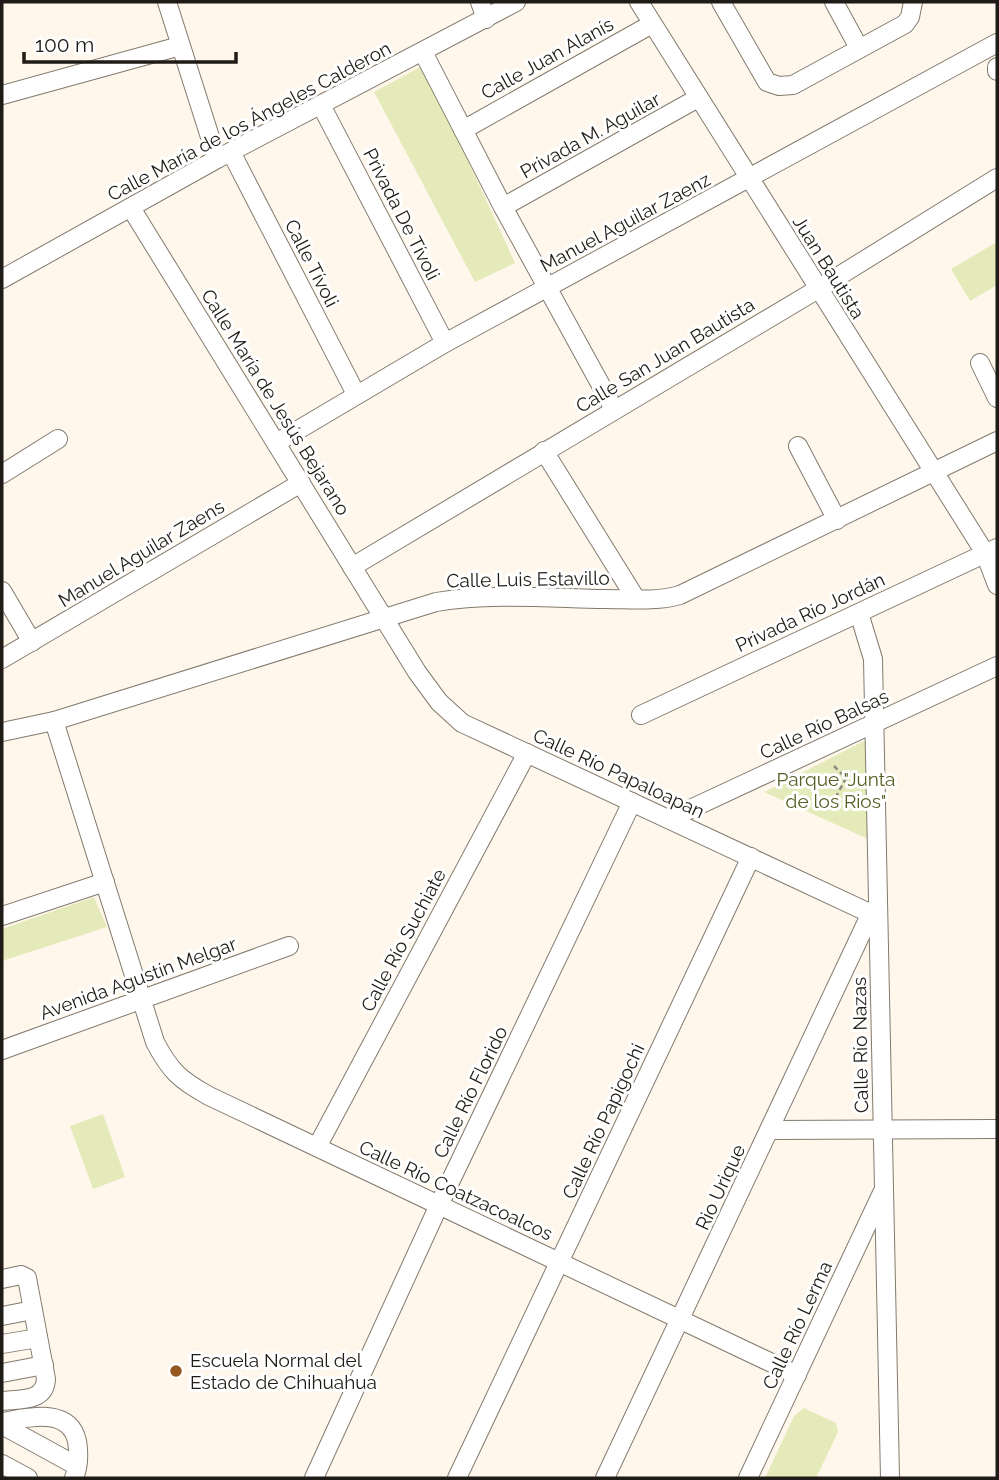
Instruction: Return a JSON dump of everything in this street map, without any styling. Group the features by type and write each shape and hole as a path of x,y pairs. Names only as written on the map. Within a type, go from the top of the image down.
{"street":[{"path":"167,2 180,46 224,156"},
{"path":"480,2 485,19"},
{"name":"Calle María de los Ángeles Calderon","path":"2,279 224,156 516,2"},
{"name":"Juan Bautista","path":"639,2 932,472 991,551 997,585"},
{"path":"722,2 767,82 779,86 793,85 905,24 910,17 913,2"},
{"path":"834,2 859,48"},
{"name":"Calle Juan Alanís","path":"463,130 652,24"},
{"path":"2,95 180,46"},
{"name":"Manuel Aguilar Zaenz","path":"276,443 445,343 995,49"},
{"path":"423,52 503,207 614,409"},
{"name":"Privada M. Aguilar","path":"503,207 698,98"},
{"name":"Privada De Tívoli","path":"321,105 445,343"},
{"name":"Calle Tívoli","path":"224,156 356,394"},
{"name":"Calle San Juan Bautista","path":"352,567 818,289 997,178"},
{"name":"Calle María de Jesús Bejarano","path":"131,208 385,618"},
{"path":"980,363 997,398"},
{"path":"2,474 58,439"},
{"name":"Calle Luis Estavillo","path":"2,732 54,721 436,602 454,599 636,599 680,595 997,441"},
{"path":"798,446 837,520"},
{"path":"544,451 636,599"},
{"name":"Manuel Aguilar Zaens","path":"2,659 300,483"},
{"name":"Privada Río Jordán","path":"641,715 991,551"},
{"path":"2,591 32,642"},
{"name":"Calle Río Nazas","path":"859,613 873,659 874,915 883,1130 890,1478"},
{"name":"Calle Río Papaloapan","path":"385,618 417,672 449,713 462,723 874,915"},
{"name":"Calle Río Balsas","path":"669,819 997,666"},
{"name":"Calle Río Coatzacoalcos","path":"54,721 155,1042 168,1067 178,1078 209,1096 797,1375"},
{"name":"Calle Río Suchiate","path":"317,1147 527,753"},
{"name":"Calle Río Florido","path":"314,1478 439,1205 632,802"},
{"name":"Calle Río Papigochi","path":"457,1478 751,857"},
{"path":"2,916 104,882"},
{"name":"Rio Urique","path":"606,1478 874,915"},
{"name":"Avenida Agustín Melgar","path":"2,1050 289,946"},
{"path":"770,1130 997,1129"},
{"name":"Calle Río Lerma","path":"748,1478 884,1189"},
{"path":"2,1279 16,1275 25,1276 46,1379 42,1393 37,1396 2,1401"},
{"path":"2,1316 33,1310"},
{"path":"2,1344 38,1338"},
{"path":"2,1373 44,1365"},
{"path":"40,1416 53,1417 70,1425 76,1437 79,1454 75,1472 2,1424 40,1416"},
{"path":"2,1464 28,1478"}],"path":[{"path":"834,766 846,778"},
{"path":"838,795 846,778 861,772"}],"green space":[{"path":"420,67 426,69 515,263 475,282 374,92"},
{"path":"997,242 997,285 970,301 951,269"},
{"name":"Parque \"Junta de los Rios\"","path":"868,739 868,839 764,792"},
{"path":"94,897 107,927 2,961 2,929"},
{"path":"103,1114 125,1177 93,1189 70,1126"},
{"path":"804,1408 836,1423 838,1432 816,1478 765,1478 794,1416"}],"place":[{"name":"Escuela Normal del Estado de Chihuahua","path":"176,1371"}]}
